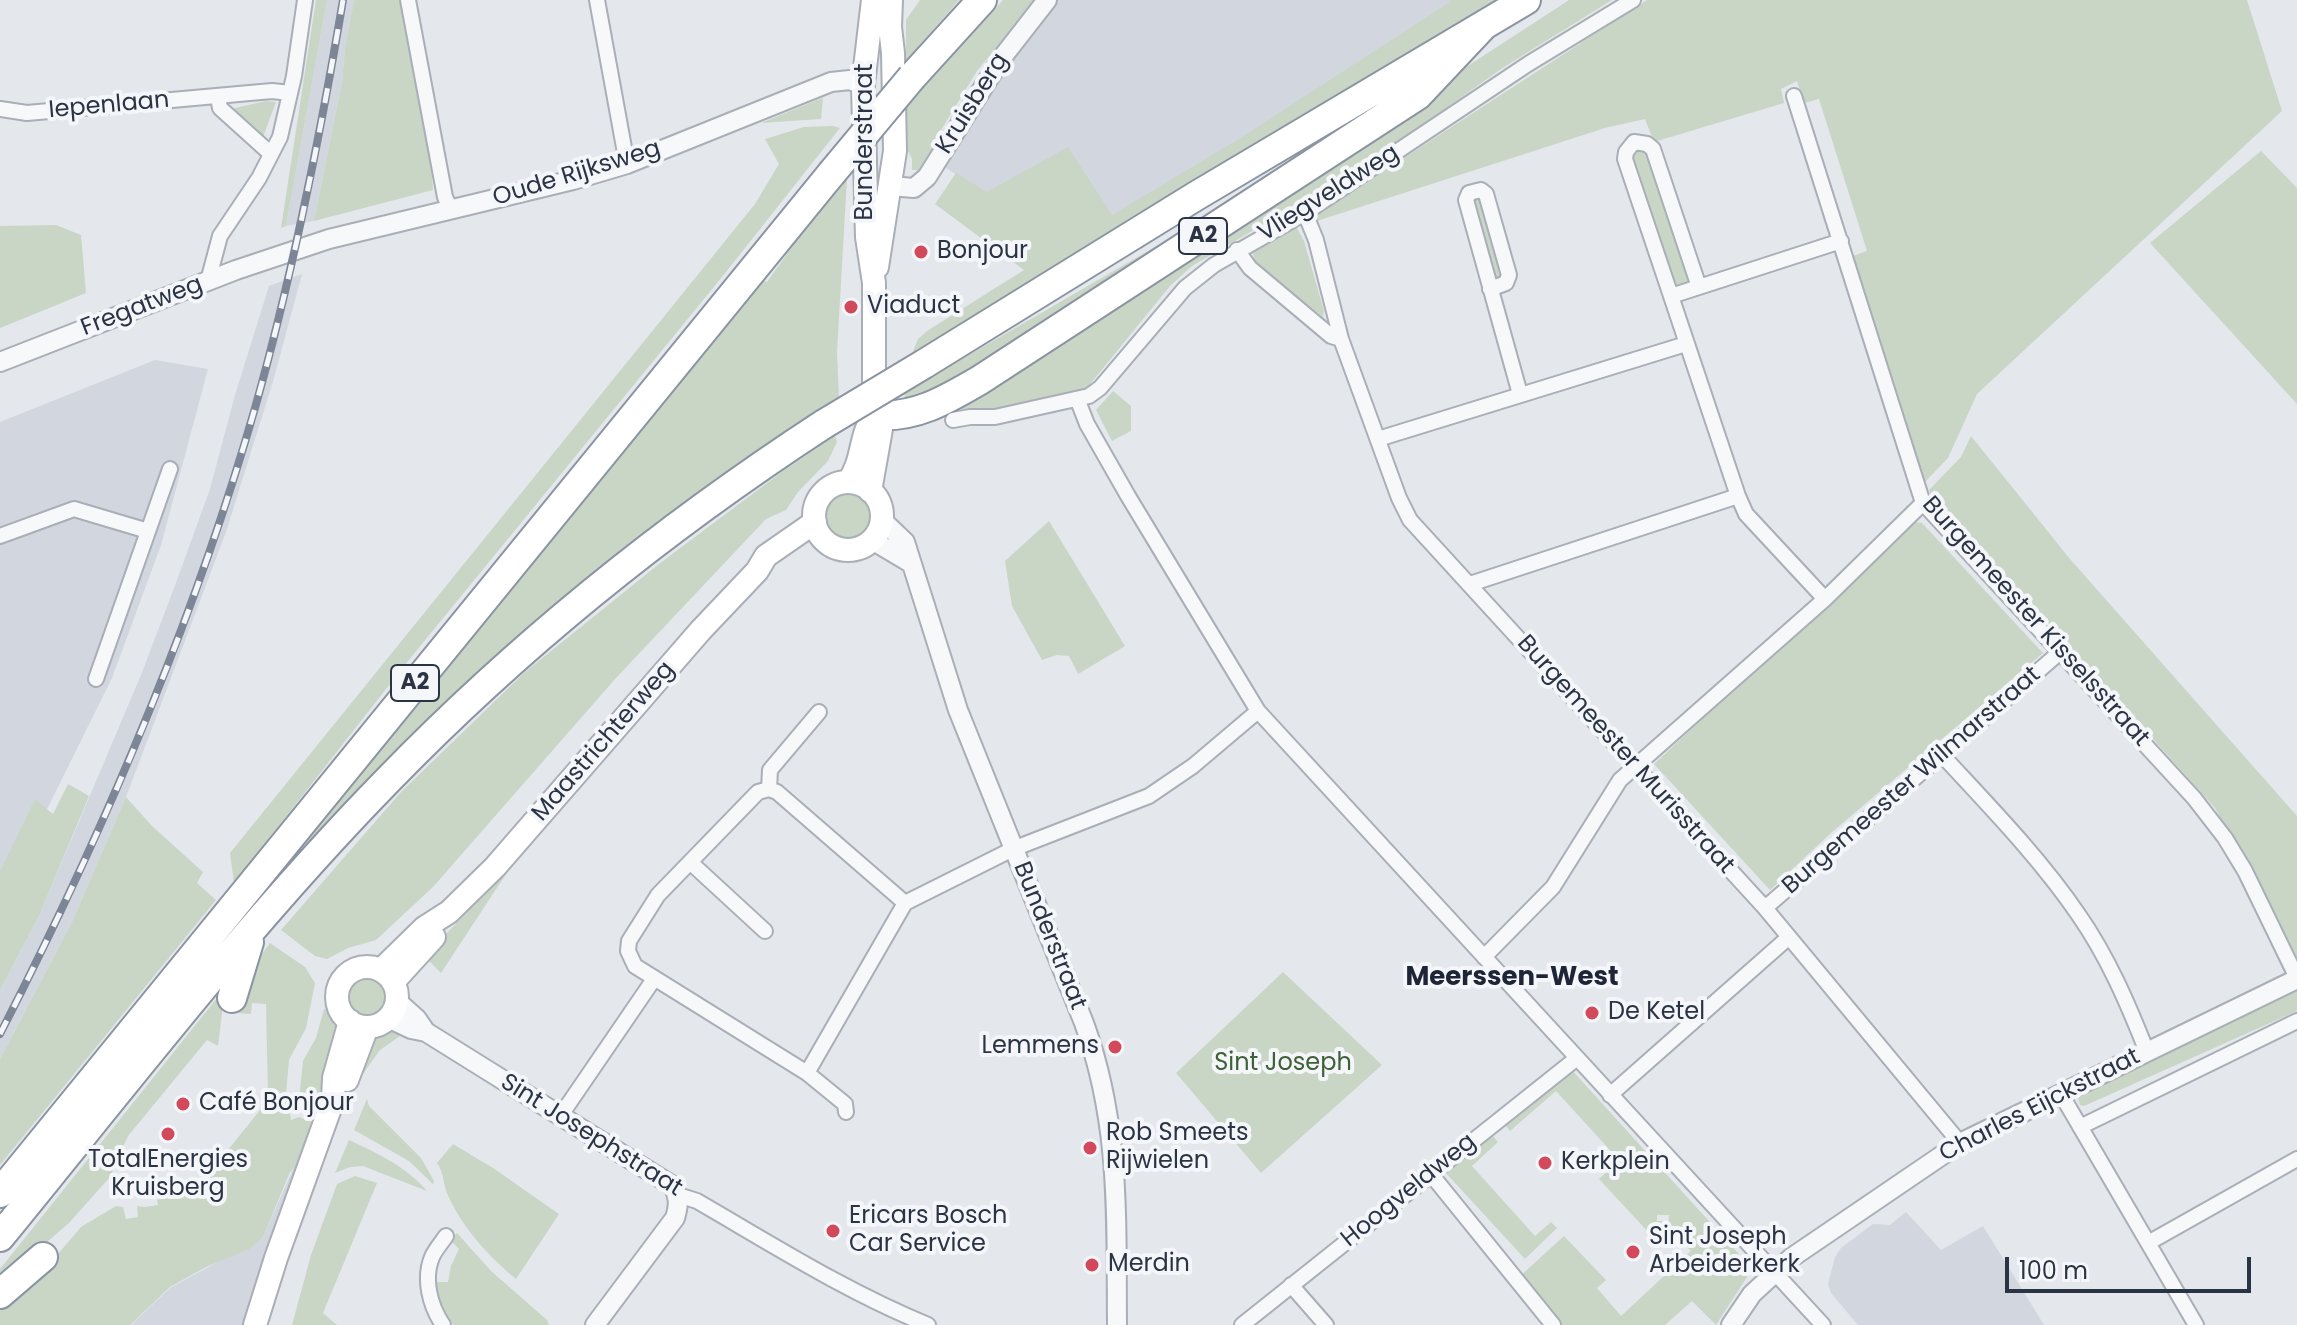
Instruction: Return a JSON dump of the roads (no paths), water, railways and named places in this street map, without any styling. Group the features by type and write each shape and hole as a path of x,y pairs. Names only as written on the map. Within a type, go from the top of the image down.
{"highway":[{"name":"A2","path":"0,1193 831,174 912,77 982,0"},
{"name":"A2","path":"0,1237 254,927 388,779 511,662 671,531 824,424 1196,196 1526,0"},
{"name":"A2","path":"874,415 891,417 917,412 993,372 1418,95 1484,25"},
{"name":"A2","path":"232,998 254,927"},
{"path":"0,1294 43,1257"}],"main road":[{"name":"Bunderstraat","path":"870,491 881,429 874,415 874,283 867,237 863,85 873,0"},
{"name":"Bunderstraat","path":"874,283 896,138 891,0"},
{"path":"863,85 876,92 881,99 881,163 890,186"},
{"name":"Bunderstraat","path":"848,482 856,471 865,428 874,415"},
{"path":"848,482 870,491 880,505 877,530 861,548 847,550 833,547 820,531 815,508 821,496 832,487 848,482"},
{"name":"Maastrichterweg","path":"255,1325 333,1100 334,1078 379,1003 434,937 449,912 495,867 701,630 757,571 766,556 820,531"}],"street":[{"path":"208,281 220,236 259,178 280,137 305,0"},
{"path":"408,0 445,197 450,208"},
{"path":"597,0 627,164"},
{"name":"Kruisberg","path":"890,186 908,189 924,180 1001,59 1047,0"},
{"name":"Vliegveldweg","path":"953,420 995,417 1078,401 1100,388 1185,288 1237,250 1305,213 1528,64 1633,0"},
{"name":"Oude Rijksweg","path":"285,254 351,233 514,195 627,164 831,82 850,80 863,85"},
{"name":"Iepenlaan","path":"0,109 27,113 272,91 290,93"},
{"name":"Burgemeester Kisselsstraat","path":"1794,96 1923,503 2194,798 2225,838 2245,871 2297,978"},
{"path":"218,97 220,108 271,154"},
{"path":"1699,287 1653,149 1647,144 1634,142 1625,159 1738,496 1746,514 1825,599"},
{"path":"1490,289 1506,283 1509,275 1486,194 1481,190 1469,193 1466,200 1490,289 1520,394"},
{"name":"Burgemeester Murisstraat","path":"1305,213 1316,240 1341,339 1410,520 1765,908 1960,1143"},
{"path":"1671,296 1841,241"},
{"path":"1237,250 1250,268 1331,336 1341,339"},
{"name":"Fregatweg","path":"0,362 285,254"},
{"path":"1378,439 1686,344"},
{"path":"1078,401 1087,424 1128,496 1258,711 1823,1325"},
{"path":"96,679 170,469"},
{"path":"1470,584 1738,496"},
{"path":"1484,957 1553,887 1620,780 1825,599 1923,503"},
{"path":"0,536 74,509 148,531"},
{"name":"Bunderstraat","path":"877,530 909,562 953,697 1084,1023 1101,1073 1116,1173 1117,1325"},
{"name":"Burgemeester Wilmarstraat","path":"1765,908 2059,653"},
{"path":"807,1073 905,903 1013,849 1157,792 1258,711"},
{"path":"769,789 770,770 819,712"},
{"path":"1942,755 2033,856 2079,915 2123,991 2147,1052"},
{"path":"846,1112 845,1104 807,1073 635,966 630,959 629,941 658,895 758,792 769,789 777,792 905,903"},
{"path":"690,862 765,931"},
{"path":"1610,1095 1789,937"},
{"name":"Charles Eijckstraat","path":"1731,1325 1752,1294 1791,1258 1960,1143 2297,978"},
{"path":"561,1115 654,979"},
{"name":"Sint Josephstraat","path":"379,1003 411,1029 426,1032 665,1179 678,1195 697,1201 890,1310 928,1325"},
{"path":"2080,1127 2297,1021"},
{"name":"Hoogveldweg","path":"1242,1325 1577,1058"},
{"path":"2061,1094 2196,1325"},
{"path":"2148,1243 2297,1159"},
{"path":"1430,1173 1553,1325"},
{"path":"595,1325 675,1218 678,1195"},
{"path":"443,1325 429,1295 428,1276 432,1256 446,1236"},
{"path":"1291,1285 1326,1325"}],"railway":[{"path":"0,1034 75,882 143,727 230,489 269,357 293,256 343,0"}],"place":[{"name":"Bonjour","path":"921,252"},
{"name":"Viaduct","path":"851,307"},
{"name":"De Ketel","path":"1592,1013"},
{"name":"Lemmens","path":"1115,1047"},
{"name":"Café Bonjour","path":"183,1104"},
{"name":"TotalEnergies Kruisberg","path":"168,1134"},
{"name":"Rob Smeets Rijwielen","path":"1090,1148"},
{"name":"Kerkplein","path":"1545,1163"},
{"name":"Ericars Bosch Car Service","path":"833,1231"},
{"name":"Sint Joseph Arbeiderkerk","path":"1633,1252"},
{"name":"Merdin","path":"1092,1265"}],"district":[{"name":"Meerssen-West","path":"1512,978"}],"park label":[{"name":"Sint Joseph","path":"1283,1064"}]}
